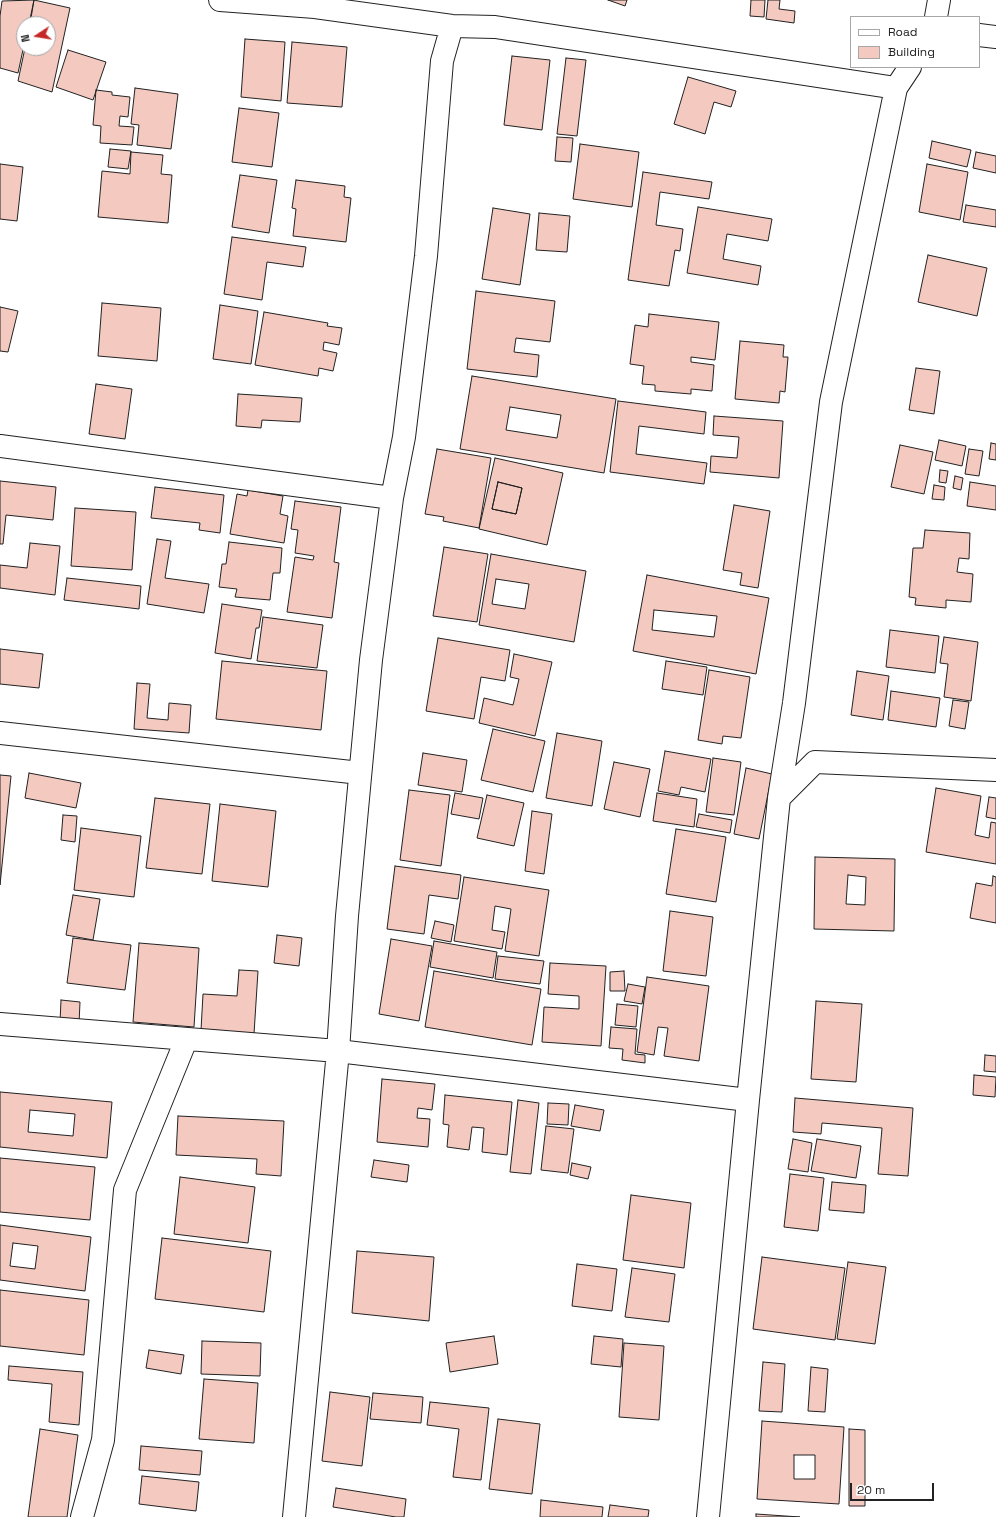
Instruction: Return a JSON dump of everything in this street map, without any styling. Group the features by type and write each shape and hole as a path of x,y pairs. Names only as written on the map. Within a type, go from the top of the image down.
{"street":[{"path":"220,0 315,7 452,26 495,27 896,88"},
{"path":"936,16 938,0"},
{"path":"294,1517 338,1051 347,916 371,660 392,498 404,438 426,256 442,61 452,26"},
{"path":"980,35 996,37"},
{"path":"708,1517 779,798 794,703 831,402 896,88 909,68"},
{"path":"0,446 392,498"},
{"path":"0,733 360,773"},
{"path":"779,798 815,762 996,770"},
{"path":"0,1024 338,1051 748,1100"},
{"path":"82,1517 103,1440 125,1190 186,1040"}],"building":[{"path":"34,0 31,16 16,16 16,56 22,56 18,73 0,68 0,16 2,1"},
{"path":"34,0 70,8 52,92 18,81 23,56 56,56 56,16 31,16"},
{"path":"608,0 627,0 625,6"},
{"path":"751,0 765,0 764,17 750,16"},
{"path":"768,0 780,0 779,9 795,11 794,23 766,19"},
{"path":"245,39 285,42 281,101 241,97"},
{"path":"292,42 347,47 342,107 287,103"},
{"path":"68,50 106,62 93,100 56,87"},
{"path":"512,56 550,60 542,130 504,125"},
{"path":"566,58 586,60 577,136 557,134"},
{"path":"688,77 736,91 731,107 714,102 705,134 674,124"},
{"path":"135,88 178,94 171,149 137,145 139,125 131,124"},
{"path":"96,90 112,92 112,95 130,97 128,117 120,116 119,126 134,127 132,145 100,143 101,126 93,125"},
{"path":"239,108 279,113 272,167 232,162"},
{"path":"557,137 573,138 571,162 555,161"},
{"path":"932,141 971,150 967,167 929,158"},
{"path":"580,144 639,152 632,207 573,199"},
{"path":"110,149 131,151 128,169 108,167"},
{"path":"131,152 163,155 161,174 172,175 168,223 98,217 102,171 130,174"},
{"path":"976,152 996,156 996,173 973,168"},
{"path":"0,164 23,167 17,221 0,219"},
{"path":"927,164 968,172 960,220 919,212"},
{"path":"643,172 712,182 709,199 660,192 656,225 683,229 680,251 675,250 669,286 628,280"},
{"path":"240,175 277,180 269,233 232,227"},
{"path":"296,180 345,186 344,197 351,198 346,242 293,236 296,209 292,208"},
{"path":"966,205 996,210 996,227 963,222"},
{"path":"698,207 772,219 768,241 727,234 723,259 761,266 758,285 687,273"},
{"path":"493,208 530,214 520,285 482,279"},
{"path":"539,213 570,216 567,252 536,250"},
{"path":"232,237 306,247 303,267 267,262 262,300 224,294"},
{"path":"928,255 987,268 977,316 918,302"},
{"path":"476,291 555,301 550,342 516,338 514,352 539,355 537,377 467,369"},
{"path":"102,303 161,308 157,361 98,356"},
{"path":"220,305 258,311 251,364 213,359"},
{"path":"0,307 18,311 8,352 0,351"},
{"path":"264,312 328,323 327,326 342,328 339,345 324,342 323,350 337,353 333,371 319,368 318,376 255,365"},
{"path":"649,314 719,322 715,360 691,357 691,362 714,365 712,391 691,389 691,394 655,391 655,385 642,384 644,366 630,364 635,325 648,327"},
{"path":"740,341 784,345 783,357 788,357 785,392 780,391 779,403 735,399"},
{"path":"916,368 940,371 934,414 909,410"},
{"path":"472,376 616,399 604,473 460,449","holes":["510,407 561,415 557,438 506,430"]},
{"path":"96,384 132,389 125,439 89,434"},
{"path":"238,394 302,398 300,422 262,420 261,428 236,426"},
{"path":"618,401 706,412 704,434 639,426 636,454 707,463 704,484 610,472"},
{"path":"714,416 783,421 779,478 710,472 711,456 737,458 739,437 713,435"},
{"path":"939,440 966,446 962,466 935,460"},
{"path":"991,443 996,444 996,460 989,459"},
{"path":"900,445 933,452 924,494 891,487"},
{"path":"437,449 491,458 479,528 443,521 444,517 425,514"},
{"path":"969,449 983,451 979,476 965,474"},
{"path":"495,458 563,473 547,545 479,529","holes":["498,482 522,488 516,514 492,509"]},
{"path":"940,470 948,471 946,483 939,482"},
{"path":"955,476 963,478 961,490 953,488"},
{"path":"0,481 56,487 53,520 6,515 3,544 0,544"},
{"path":"498,482 522,488 516,514 492,509"},
{"path":"970,482 996,486 996,510 967,506"},
{"path":"934,485 945,487 944,500 932,499"},
{"path":"155,487 224,495 220,533 199,530 200,523 151,518"},
{"path":"248,490 283,496 280,514 288,516 284,543 230,534 237,494 247,496"},
{"path":"295,501 341,507 334,562 339,563 332,618 287,612 295,557 313,560 314,556 295,553 298,530 291,529"},
{"path":"734,505 770,511 758,588 740,585 742,573 723,570"},
{"path":"75,508 136,512 132,570 71,566"},
{"path":"925,530 970,533 969,559 959,558 957,572 973,574 971,602 946,600 946,608 915,605 916,598 909,597 913,548 923,548"},
{"path":"157,539 171,541 165,578 209,584 204,613 147,604"},
{"path":"229,542 282,548 280,573 273,573 270,600 235,597 237,589 219,587 222,564 226,564"},
{"path":"30,543 60,546 55,595 0,588 0,565 27,568"},
{"path":"444,547 488,554 477,622 433,616"},
{"path":"491,554 586,571 574,642 479,625","holes":["496,579 529,584 525,609 492,604"]},
{"path":"647,575 769,598 756,674 633,651","holes":["654,610 717,616 714,637 652,630"]},
{"path":"67,578 141,586 139,609 64,600"},
{"path":"222,604 262,610 259,628 256,628 251,659 215,653"},
{"path":"263,617 323,625 317,668 257,661"},
{"path":"890,630 939,636 935,673 886,667"},
{"path":"944,637 978,642 971,701 944,697 948,664 940,663"},
{"path":"438,638 510,650 505,681 481,677 474,719 426,711"},
{"path":"0,649 43,654 39,688 0,684"},
{"path":"514,654 552,662 535,736 479,723 484,698 513,705 519,679 510,677"},
{"path":"222,661 327,671 321,730 216,719"},
{"path":"666,661 707,667 703,695 662,689"},
{"path":"709,670 750,677 741,738 723,736 722,744 698,740"},
{"path":"857,671 889,676 883,720 851,715"},
{"path":"137,683 150,684 147,718 168,720 169,703 191,705 189,733 134,729"},
{"path":"891,691 940,698 936,727 888,720"},
{"path":"953,700 969,702 965,729 949,726"},
{"path":"493,729 545,741 533,792 481,780"},
{"path":"557,733 602,741 592,806 546,798"},
{"path":"665,751 711,759 705,792 681,787 679,795 658,791"},
{"path":"423,753 467,760 462,792 418,785"},
{"path":"713,758 741,762 734,815 706,812"},
{"path":"614,762 650,769 640,817 604,809"},
{"path":"746,768 772,774 759,839 734,834"},
{"path":"29,773 81,783 76,808 25,798"},
{"path":"0,775 11,776 0,885"},
{"path":"936,788 981,796 975,835 989,838 991,822 996,823 996,864 926,852"},
{"path":"409,790 450,795 441,866 400,860"},
{"path":"455,793 483,798 479,819 451,814"},
{"path":"657,793 697,799 694,827 653,821"},
{"path":"487,795 524,803 514,846 477,838"},
{"path":"989,797 996,798 996,819 986,817"},
{"path":"155,798 210,804 202,874 146,868"},
{"path":"220,804 276,811 268,887 212,881"},
{"path":"532,811 552,814 544,874 525,871"},
{"path":"699,814 732,820 730,833 696,827"},
{"path":"63,815 77,816 75,842 61,840"},
{"path":"81,828 141,836 134,897 74,890"},
{"path":"676,829 726,837 716,902 666,894"},
{"path":"815,857 895,859 894,931 814,929","holes":["848,875 866,877 865,905 846,904"]},
{"path":"395,866 461,875 458,899 429,895 424,934 387,929"},
{"path":"993,876 996,877 996,923 970,918 976,883 992,886"},
{"path":"464,877 549,890 539,956 505,951 511,909 495,906 492,930 505,932 502,949 454,941"},
{"path":"73,895 100,899 93,940 66,935"},
{"path":"670,911 713,917 706,976 663,971"},
{"path":"435,921 454,925 451,942 431,938"},
{"path":"277,935 302,938 299,966 274,963"},
{"path":"73,938 131,945 125,990 67,983"},
{"path":"391,939 432,946 419,1021 379,1014"},
{"path":"434,941 497,952 493,978 430,967"},
{"path":"139,943 199,948 194,1027 133,1022"},
{"path":"498,956 544,961 540,984 495,979"},
{"path":"550,963 606,966 601,1046 542,1042 544,1007 579,1009 579,996 548,994"},
{"path":"239,970 258,971 254,1034 201,1030 203,994 237,996"},
{"path":"434,971 541,989 532,1045 425,1027"},
{"path":"624,971 625,991 610,991 610,972"},
{"path":"647,977 709,986 699,1061 664,1056 668,1028 658,1027 654,1055 637,1052"},
{"path":"628,984 645,987 642,1004 624,1001"},
{"path":"61,1000 80,1002 79,1024 60,1022"},
{"path":"816,1001 862,1004 856,1082 811,1079"},
{"path":"617,1004 638,1006 636,1027 615,1025"},
{"path":"611,1027 637,1029 635,1054 645,1055 645,1063 622,1060 623,1049 609,1048"},
{"path":"985,1055 996,1056 996,1072 984,1071"},
{"path":"974,1075 996,1077 995,1097 973,1095"},
{"path":"382,1079 435,1084 432,1110 418,1108 417,1118 430,1119 428,1147 377,1142"},
{"path":"0,1092 112,1102 107,1158 0,1147","holes":["30,1110 75,1114 73,1136 28,1132"]},
{"path":"445,1095 512,1102 507,1155 482,1152 484,1128 472,1127 469,1150 447,1147 449,1125 443,1124"},
{"path":"795,1098 913,1108 908,1176 878,1174 882,1128 822,1123 821,1134 793,1132"},
{"path":"518,1100 539,1103 531,1174 510,1172"},
{"path":"548,1103 569,1104 568,1125 547,1124"},
{"path":"575,1105 604,1110 600,1131 571,1126"},
{"path":"178,1116 284,1121 281,1176 256,1174 257,1159 176,1155"},
{"path":"546,1126 574,1129 568,1173 541,1170"},
{"path":"793,1139 812,1143 808,1172 788,1169"},
{"path":"817,1139 861,1146 856,1178 811,1171"},
{"path":"0,1158 95,1167 90,1220 0,1212"},
{"path":"374,1160 409,1165 407,1182 371,1177"},
{"path":"572,1163 591,1167 588,1179 570,1175"},
{"path":"790,1174 824,1178 818,1231 784,1227"},
{"path":"180,1177 255,1187 248,1243 174,1234"},
{"path":"832,1182 866,1185 864,1213 829,1210"},
{"path":"631,1195 691,1203 684,1268 623,1260"},
{"path":"0,1225 91,1237 85,1291 0,1280","holes":["13,1243 38,1246 35,1269 10,1266"]},
{"path":"162,1238 271,1251 264,1312 155,1299"},
{"path":"357,1251 434,1257 429,1321 352,1313"},
{"path":"762,1257 845,1268 835,1340 753,1329"},
{"path":"848,1262 886,1267 875,1344 837,1339"},
{"path":"577,1264 617,1269 612,1311 572,1306"},
{"path":"632,1268 675,1274 669,1322 625,1317"},
{"path":"0,1290 89,1300 84,1355 0,1346"},
{"path":"494,1336 498,1364 450,1372 446,1343"},
{"path":"594,1336 623,1339 621,1367 591,1364"},
{"path":"202,1341 261,1343 260,1376 201,1374"},
{"path":"624,1343 664,1346 659,1420 619,1417"},
{"path":"149,1350 184,1355 181,1374 146,1368"},
{"path":"763,1362 785,1364 782,1412 759,1411"},
{"path":"9,1366 83,1372 79,1425 49,1422 52,1384 8,1380"},
{"path":"811,1367 828,1369 825,1412 808,1411"},
{"path":"204,1379 258,1383 254,1443 199,1439"},
{"path":"330,1392 370,1397 362,1466 322,1461"},
{"path":"373,1393 423,1397 421,1423 370,1419"},
{"path":"430,1402 489,1408 481,1480 453,1477 459,1429 427,1425"},
{"path":"498,1419 540,1424 532,1494 489,1489"},
{"path":"762,1421 844,1427 839,1504 757,1499","holes":["794,1455 815,1455 815,1479 794,1479"]},
{"path":"40,1429 78,1435 67,1517 28,1517"},
{"path":"849,1429 865,1430 865,1506 849,1506"},
{"path":"141,1446 202,1451 200,1475 139,1470"},
{"path":"142,1476 199,1482 196,1511 139,1504"},
{"path":"336,1488 406,1499 404,1517 333,1507"},
{"path":"541,1500 603,1507 602,1517 540,1517"},
{"path":"610,1505 649,1510 648,1517 608,1517"},
{"path":"756,1514 800,1517 756,1517"}]}
